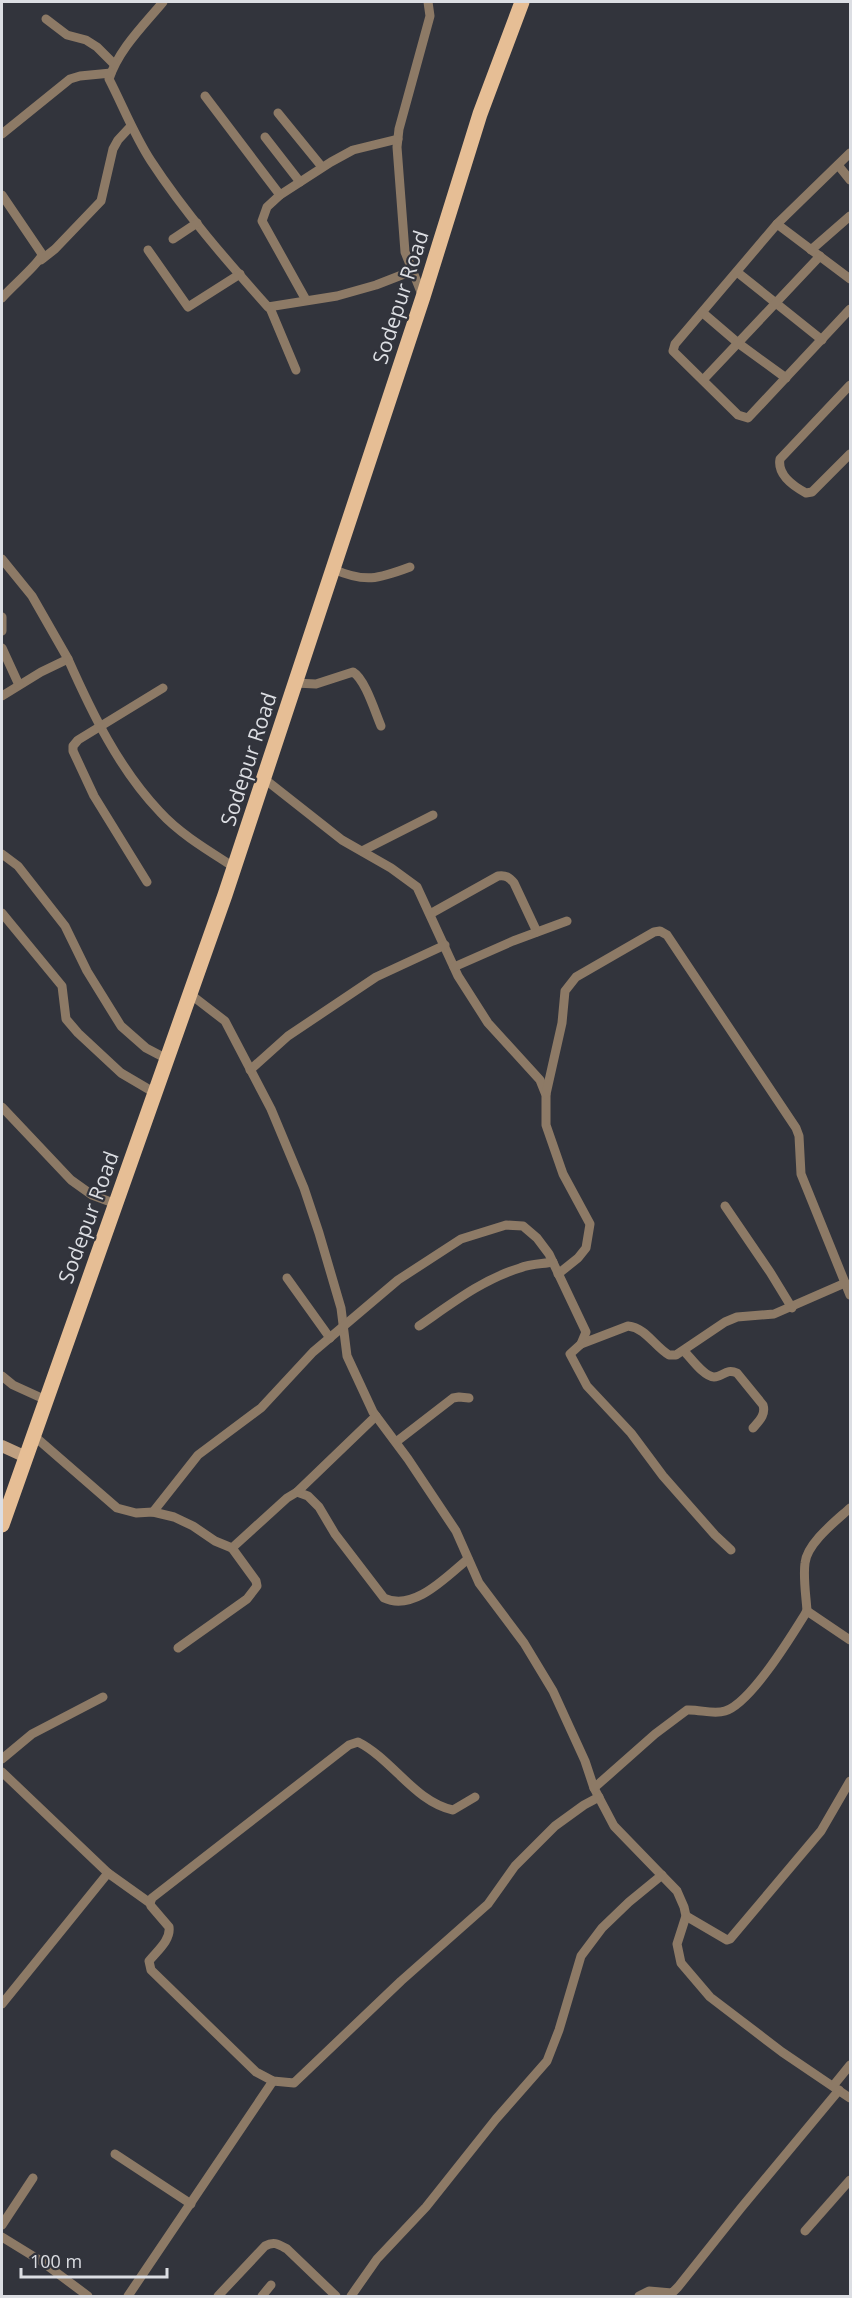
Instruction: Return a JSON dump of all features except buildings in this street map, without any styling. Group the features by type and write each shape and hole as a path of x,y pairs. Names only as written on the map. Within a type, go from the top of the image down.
{"main road":[{"name":"Sodepur Road","path":"2,1525 234,867 423,297 480,114 522,2"}],"street":[{"path":"163,2 132,39 112,69 109,79 131,126 151,161 197,222 270,308 297,370"},
{"path":"423,297 405,252 398,140 430,16 428,2"},
{"path":"46,18 67,35 79,36 97,47 112,69"},
{"path":"2,134 70,79 112,69"},
{"path":"205,96 280,195"},
{"path":"278,113 322,167"},
{"path":"2,298 101,201 113,149 131,126"},
{"path":"265,137 300,183"},
{"path":"306,300 262,221 267,207 280,195 322,167 353,150 398,140"},
{"path":"850,153 777,224 673,348 675,355 744,418 751,416 850,309"},
{"path":"838,165 850,180"},
{"path":"2,195 38,246 42,254 41,260"},
{"path":"811,250 850,216"},
{"path":"173,239 197,222"},
{"path":"777,224 850,279"},
{"path":"148,250 188,307 240,274"},
{"path":"703,380 820,256"},
{"path":"270,308 337,296 376,285 412,271"},
{"path":"737,272 822,340"},
{"path":"703,313 738,343 786,378"},
{"path":"850,385 780,459 779,464 783,476 806,493 812,492 850,454"},
{"path":"2,562 33,596 68,659 100,727 160,813 186,835 234,867"},
{"path":"333,569 355,578 385,577 410,567"},
{"path":"2,616 2,631"},
{"path":"2,648 19,686"},
{"path":"2,696 68,659"},
{"path":"295,683 316,684 353,672 362,682 381,726"},
{"path":"147,882 94,796 73,751 73,746 78,740 163,688"},
{"path":"262,777 342,840 417,887 454,967 488,1023 540,1080 546,1095"},
{"path":"362,851 434,815"},
{"path":"2,854 18,866 65,926 87,972 121,1026 146,1048 167,1059"},
{"path":"430,914 498,876 504,875 514,883 537,932"},
{"path":"2,913 62,986 66,1019 121,1073 155,1093"},
{"path":"454,967 567,921"},
{"path":"558,1274 578,1258 586,1248 590,1224 563,1174 546,1125 546,1095 562,1023 565,991 576,977 654,932 660,931 667,934 796,1128 799,1136 801,1174 850,1294"},
{"path":"250,1070 288,1036 376,977 445,945"},
{"path":"190,994 225,1021 271,1109 304,1188 341,1308 347,1356 376,1416 456,1531 478,1583 524,1643 553,1690 585,1761 594,1788 614,1826 677,1891 686,1916 677,1944 681,1963 710,1998 782,2052 850,2098"},
{"path":"2,1107 71,1180 92,1195 116,1203"},
{"path":"725,1206 792,1308"},
{"path":"153,1512 198,1455 261,1408 293,1371 330,1338 398,1280 461,1239 506,1225 523,1226 537,1238 553,1262 586,1332 581,1344"},
{"path":"419,1326 467,1293 492,1280 521,1267 553,1262"},
{"path":"287,1278 330,1338"},
{"path":"731,1550 663,1476 631,1433 587,1386 570,1354 581,1344 628,1326 636,1327 645,1333 669,1355 684,1351 725,1322 737,1317 774,1314 845,1283"},
{"path":"684,1351 710,1376 716,1377 726,1371 732,1371 744,1381 763,1405 764,1411 753,1428"},
{"path":"2,1376 13,1385 46,1400"},
{"path":"396,1442 453,1398 469,1398"},
{"path":"232,1548 287,1498 297,1492 376,1416"},
{"path":"33,1435 117,1508 136,1513 153,1512 174,1517 193,1526 215,1541 232,1548 256,1581 254,1591 247,1599 178,1648"},
{"path":"2,1446 26,1457"},
{"path":"297,1492 308,1496 319,1507 335,1534 384,1598 391,1602 408,1601 433,1587 468,1559"},
{"path":"594,1788 655,1734 687,1710 719,1712 733,1707 772,1665 807,1611 805,1578 807,1556 827,1529 850,1508"},
{"path":"807,1611 850,1640"},
{"path":"2,1759 32,1734 103,1697"},
{"path":"150,1903 161,1891 349,1745 358,1743 371,1749 418,1791 441,1807 453,1810 475,1797"},
{"path":"2,1772 108,1874 150,1903 170,1929 167,1939 149,1961 148,1965 151,1970 256,2072 273,2081 294,2083 401,1981 488,1904 515,1866 555,1826 599,1797"},
{"path":"686,1916 727,1940 730,1939 820,1831 850,1781"},
{"path":"2,2004 108,1874"},
{"path":"351,2296 377,2259 426,2207 495,2119 547,2061 559,2030 581,1956 602,1928 662,1875"},
{"path":"639,2296 649,2291 672,2293 678,2287 836,2088 850,2065"},
{"path":"128,2296 273,2081"},
{"path":"115,2154 191,2204"},
{"path":"2,2226 33,2178"},
{"path":"805,2231 850,2180"},
{"path":"2,2237 41,2261 88,2296"},
{"path":"218,2296 271,2242 278,2243 287,2249 336,2296"},
{"path":"262,2296 271,2285"}]}
